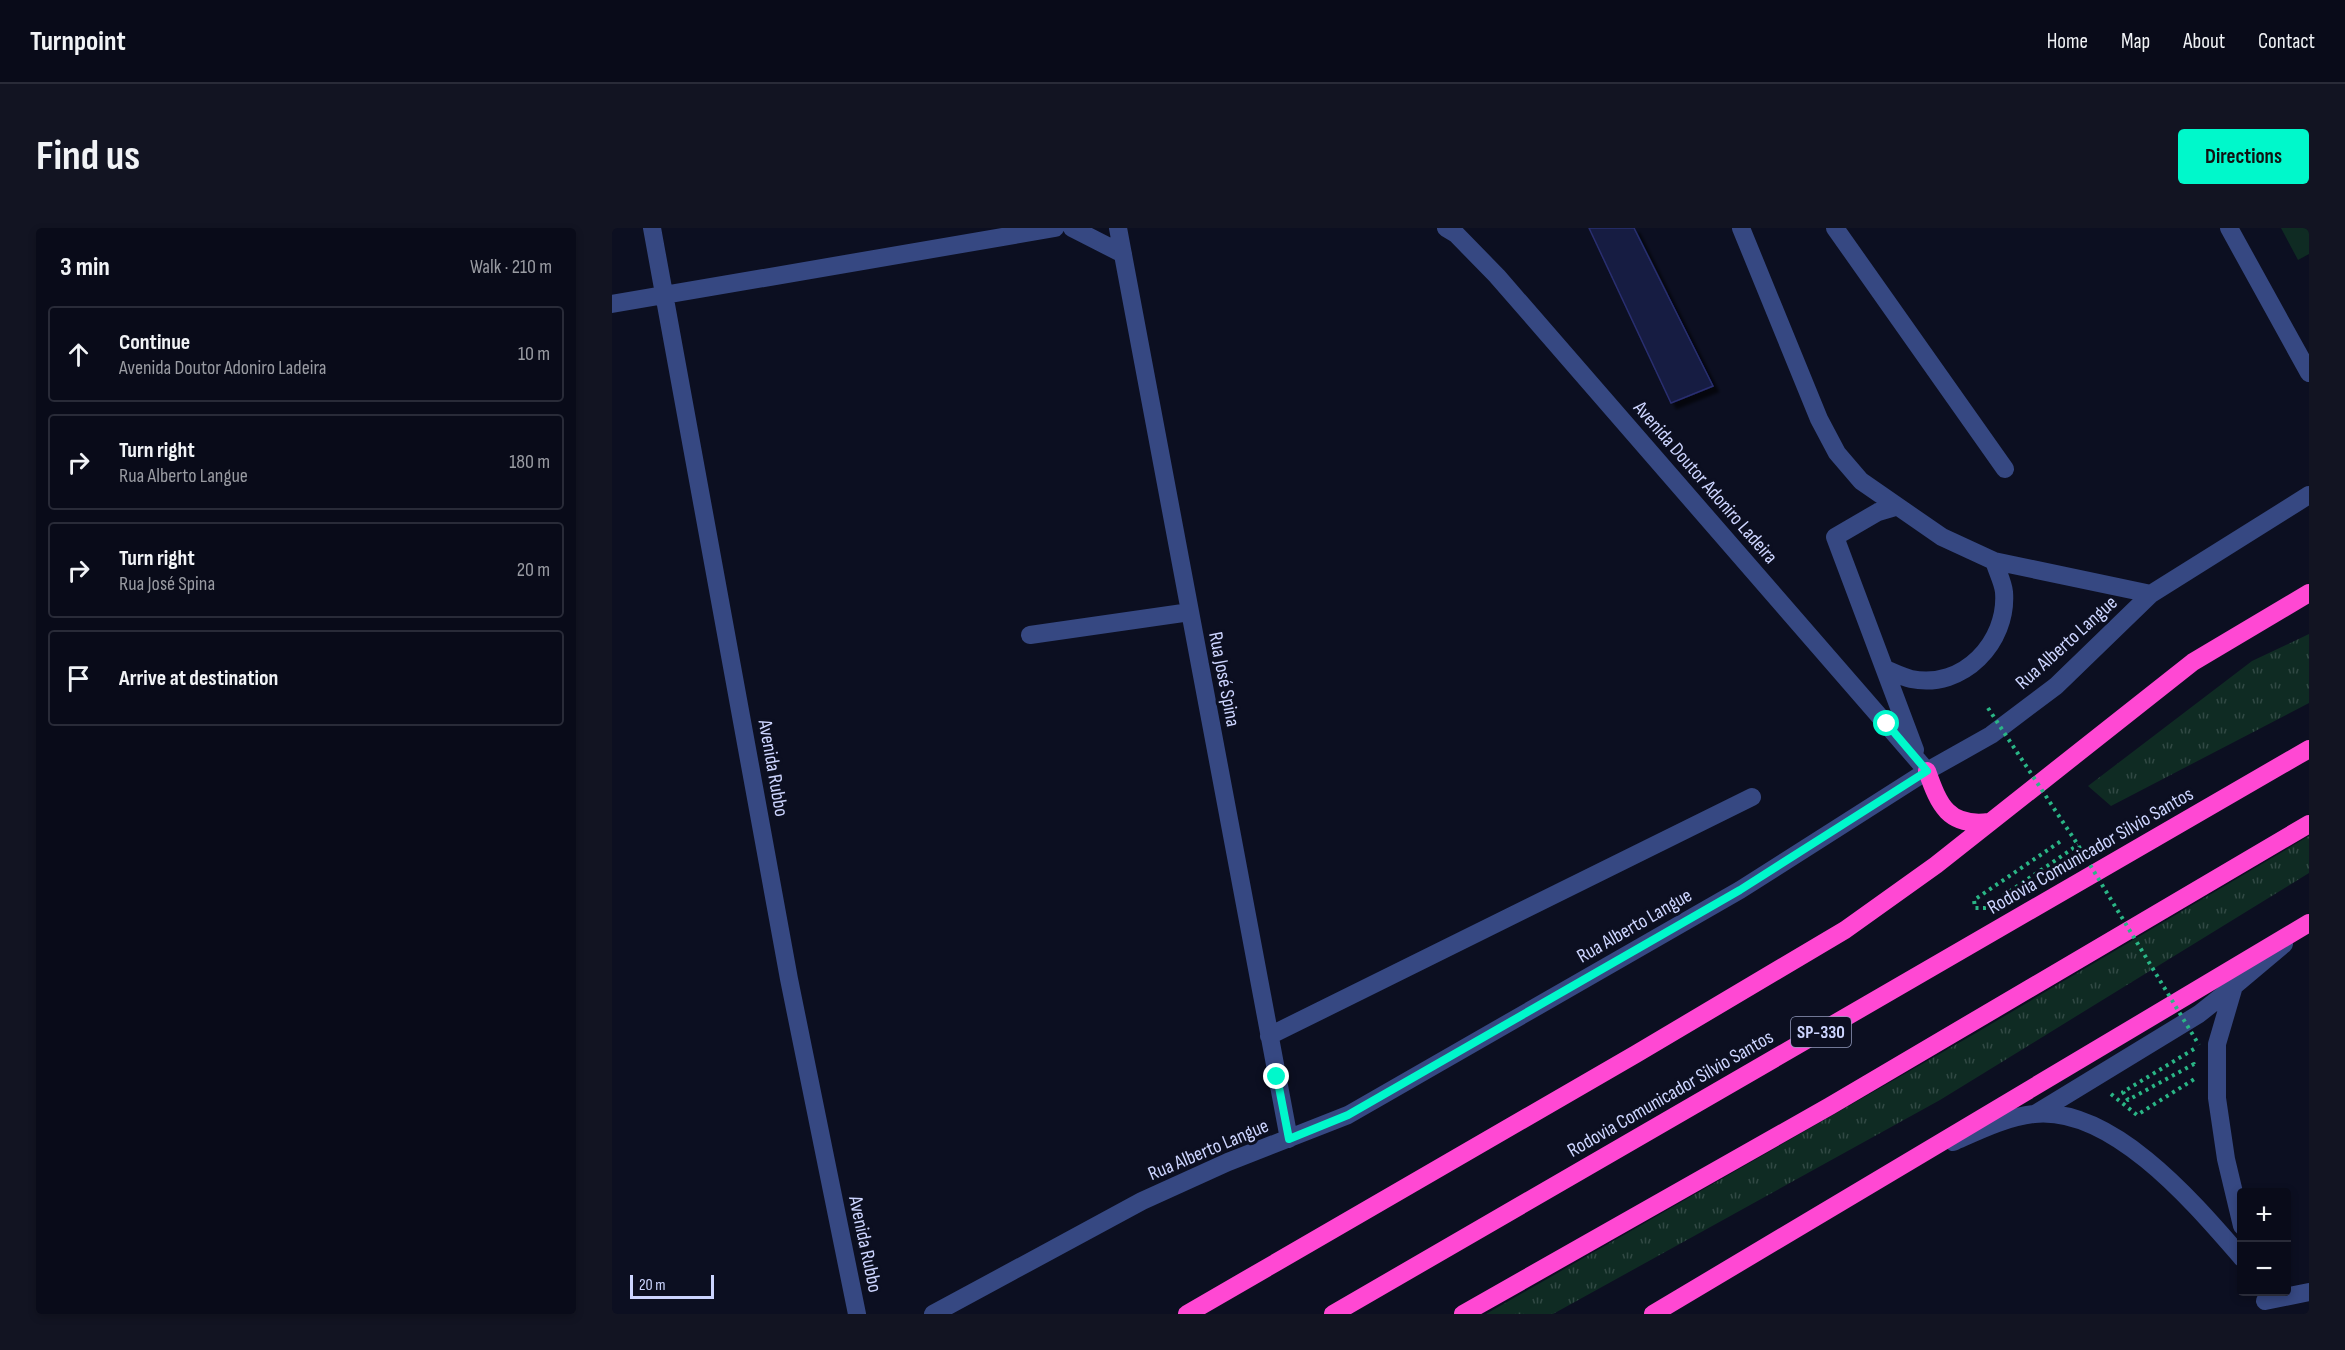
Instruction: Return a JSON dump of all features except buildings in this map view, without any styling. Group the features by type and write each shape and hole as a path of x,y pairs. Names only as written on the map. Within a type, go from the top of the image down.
{"highway":[{"path":"1187,1314 1845,930 1936,865 2193,662 2309,593"},
{"name":"Rodovia Comunicador Silvio Santos","path":"1333,1314 2309,749"},
{"path":"1923,765 1938,802 1953,816 1965,822 1989,822"},
{"path":"1463,1314 1830,1106 2309,824"},
{"path":"1653,1314 2308,923"}],"street":[{"name":"Avenida Rubbo","path":"652,228 789,978 857,1314"},
{"path":"612,304 1056,228"},
{"path":"1072,228 1123,254"},
{"name":"Rua José Spina","path":"1118,228 1289,1139"},
{"name":"Avenida Doutor Adoniro Ladeira","path":"1446,228 1456,234 1497,276 1923,765"},
{"path":"1741,228 1819,419 1837,453 1861,481 1895,507 1942,537 1994,561 2151,594"},
{"path":"1835,228 2005,469"},
{"path":"2229,228 2309,373"},
{"name":"Rua Alberto Langue","path":"933,1314 1142,1201 1228,1162 1348,1115 1730,896 1923,765 1991,735 2056,686 2151,594 2309,495"},
{"path":"1895,507 1878,512 1835,537 1923,765"},
{"path":"1885,669 1911,679 1939,680 1966,670 1989,649 2002,621 2004,601 2004,590 1994,561"},
{"path":"1030,635 1190,612"},
{"path":"1269,1036 1752,797"},
{"path":"2035,1114 2199,1014 2308,923"},
{"path":"2234,986 2217,1044 2217,1098 2226,1159 2237,1208"},
{"path":"1910,1161 1997,1123 2035,1114 2068,1116 2128,1145 2165,1175 2237,1254"},
{"path":"2265,1302 2309,1292"}],"path":[{"path":"2022,680 2056,651"},
{"path":"1996,701 1988,708 2078,845 2199,1045 2123,1092 2128,1100 2193,1064 2197,1069 2200,1075 2137,1115 2091,1078"},
{"path":"2061,841 1974,900 1975,908 1985,909 2078,845"}],"green space":[{"path":"2281,228 2309,228 2309,254 2298,260"},
{"path":"2309,634 2309,703 2111,806 2088,786 2252,661"},
{"path":"2309,836 2309,873 1940,1100 1553,1314 1486,1314 1976,1033"}],"route":[{"path":"1277,1077 1289,1139 1348,1115 1740,890 1927,771 1887,724"}]}
